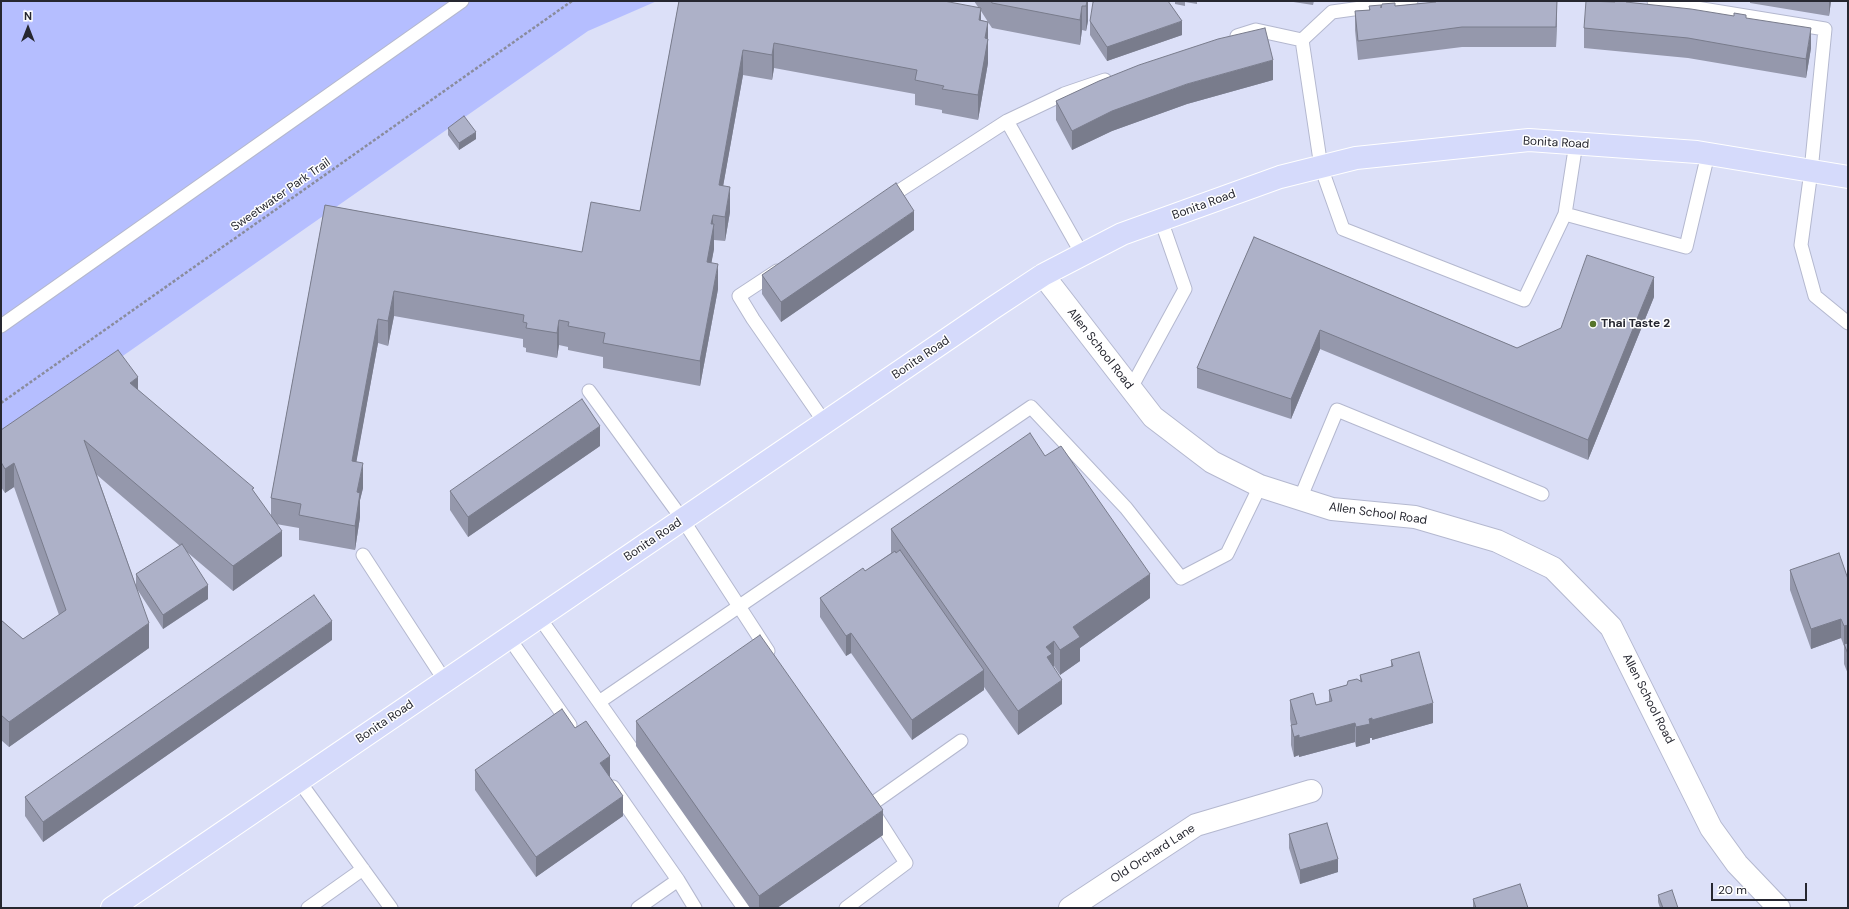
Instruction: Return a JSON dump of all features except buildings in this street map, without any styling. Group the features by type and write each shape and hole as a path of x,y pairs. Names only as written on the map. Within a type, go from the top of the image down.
{"main road":[{"name":"Bonita Road","path":"112,908 1043,275 1122,234 1280,177 1356,158 1528,140 1708,154 1848,177"}],"street":[{"name":"Allen School Road","path":"1043,275 1153,417 1212,462 1260,486 1332,509 1415,517 1497,541 1553,568 1611,627 1711,828 1737,864 1779,908"},
{"name":"Old Orchard Lane","path":"1070,908 1196,825 1311,791"}],"lane":[{"path":"1,326 462,1"},
{"path":"1302,40 1332,12 1411,1"},
{"path":"1654,1 1825,29 1802,245 1814,296 1848,323"},
{"path":"1226,40 1256,30 1302,40"},
{"path":"1302,40 1321,167 1343,229 1524,300 1566,214 1576,143"},
{"path":"872,209 1007,121 1064,94 1116,76"},
{"path":"1007,121 1082,254"},
{"path":"1566,214 1686,247 1708,154"},
{"path":"1131,388 1185,290 1161,220"},
{"path":"786,265 739,296 753,319 825,423"},
{"path":"589,391 683,520 773,659"},
{"path":"599,702 1031,407 1126,508 1181,578 1227,554 1260,486"},
{"path":"1300,499 1337,410 1542,494"},
{"path":"363,555 445,681"},
{"path":"539,618 744,908"},
{"path":"509,638 578,736"},
{"path":"869,806 961,741"},
{"path":"605,775 678,880 695,908"},
{"path":"299,781 391,908"},
{"path":"846,908 906,863 861,794"},
{"path":"308,908 363,869"},
{"path":"638,908 678,880"}],"path":[{"name":"Sweetwater Park Trail","path":"1,403 572,1"}],"shaded area":[{"path":"1,1 657,1 588,31 1,441"}],"place":[{"name":"Thai Taste 2","path":"1593,324"}]}
